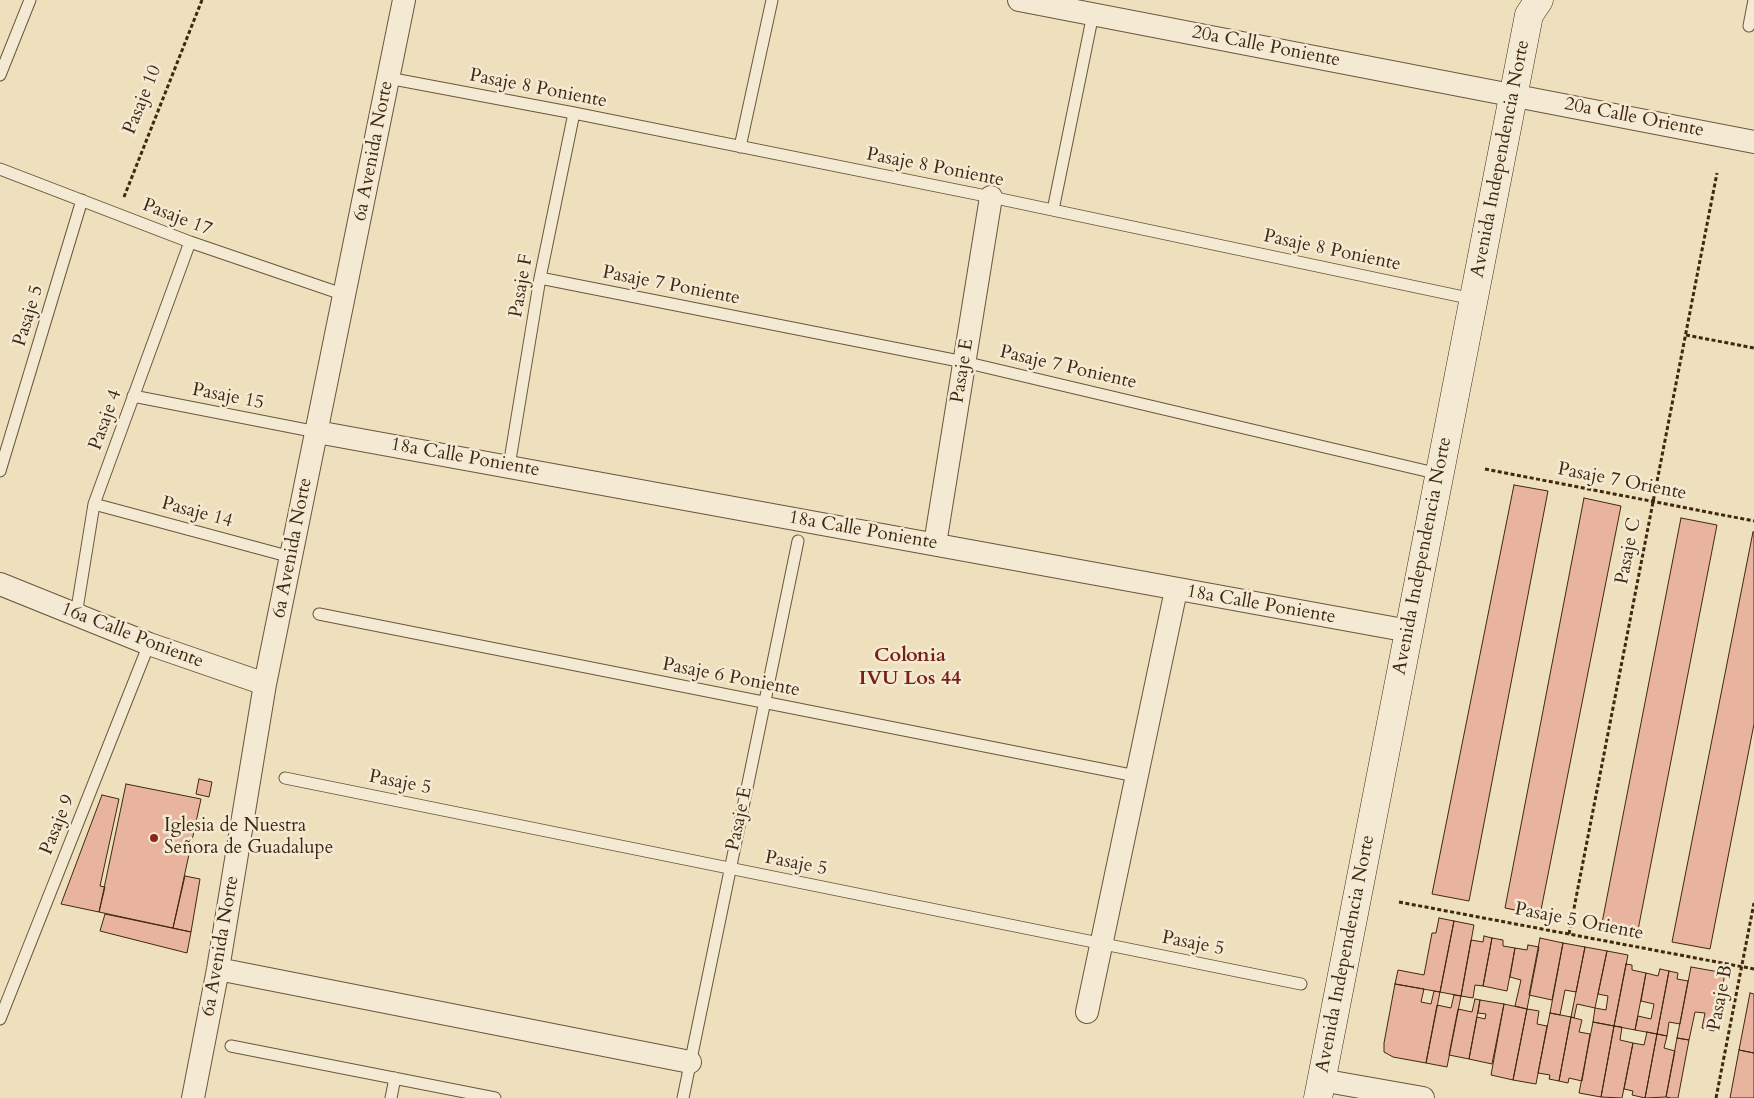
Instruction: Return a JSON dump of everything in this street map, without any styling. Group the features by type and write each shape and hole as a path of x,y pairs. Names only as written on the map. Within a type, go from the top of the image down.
{"street":[{"name":"6a Avenida Norte","path":"194,1098 218,969 266,684 404,0"},
{"name":"20a Calle Poniente","path":"1019,0 1059,4 1092,14 1513,94"},
{"name":"Avenida Independencia Norte","path":"1320,1089 1531,5"},
{"name":"20a Calle Oriente","path":"1513,94 1754,142"},
{"name":"Pasaje E","path":"935,544 991,197"},
{"name":"18a Calle Poniente","path":"317,432 1409,631"},
{"name":"16a Calle Poniente","path":"1,588 150,644 266,684"},
{"path":"1086,1012 1176,590"},
{"path":"218,969 690,1062"},
{"path":"1320,1089 1423,1098"}],"lane":[{"path":"0,75 30,0"},
{"path":"740,147 772,0"},
{"path":"1749,26 1754,0"},
{"path":"1053,210 1092,14"},
{"name":"Pasaje 8 Poniente","path":"388,78 991,197 1474,299"},
{"name":"Pasaje F","path":"509,466 540,278 574,114"},
{"name":"Pasaje 17","path":"0,168 190,242 344,295"},
{"name":"Pasaje 5","path":"0,470 82,200"},
{"name":"Pasaje 4","path":"76,615 94,504 190,242"},
{"name":"Pasaje 7 Poniente","path":"540,278 964,362 1439,474"},
{"name":"Pasaje 15","path":"133,396 317,432"},
{"name":"Pasaje 14","path":"94,504 291,557"},
{"name":"Pasaje E","path":"682,1098 798,540"},
{"name":"Pasaje 6 Poniente","path":"319,614 1136,776"},
{"name":"Pasaje 9","path":"0,1019 150,644"},
{"name":"Pasaje 5","path":"285,778 1300,984"},
{"path":"231,1046 495,1098"},
{"path":"391,1098 395,1078"}],"path":[{"name":"Pasaje 10","path":"117,214 202,0"},
{"name":"Pasaje C","path":"1569,934 1717,173"},
{"path":"1686,335 1754,348"},
{"name":"Pasaje 7 Oriente","path":"1485,469 1754,521"},
{"name":"Pasaje 5 Oriente","path":"1399,902 1754,969"},
{"name":"Pasaje B","path":"1716,1098 1754,904"}],"building":[{"path":"1514,485 1548,491 1469,901 1432,894"},
{"path":"1584,498 1621,506 1540,915 1505,908"},
{"path":"1681,518 1717,525 1637,935 1601,928"},
{"path":"1753,532 1754,724 1710,949 1672,942"},
{"path":"199,779 212,782 209,797 196,794"},
{"name":"Iglesia de Nuestra Señora de Guadalupe","path":"126,784 201,799 173,928 99,912"},
{"path":"102,795 119,799 100,886 105,887 99,912 61,904"},
{"path":"185,876 200,879 191,932 173,928"},
{"path":"105,914 191,932 187,953 100,931"},
{"path":"1439,918 1454,921 1440,992 1395,984 1398,970 1424,975 1432,933 1436,933"},
{"path":"1454,921 1474,925 1461,996 1440,992"},
{"path":"1484,936 1492,938 1483,986 1475,985 1473,998 1461,996 1471,940 1483,942"},
{"path":"1492,938 1503,940 1503,946 1515,948 1507,991 1483,986"},
{"path":"1540,938 1563,943 1552,1000 1529,995"},
{"path":"1563,943 1585,947 1576,992 1565,990 1560,1015 1550,1013"},
{"path":"1528,945 1539,947 1527,1009 1515,1006 1521,980 1510,977 1515,948 1527,950"},
{"path":"1585,947 1607,951 1595,1008 1577,1004 1574,1018 1571,1017"},
{"path":"1607,951 1628,955 1614,1026 1593,1022 1595,1008 1606,1010 1608,996 1598,994"},
{"path":"1626,964 1632,965 1632,970 1646,973 1635,1030 1614,1026"},
{"path":"1691,967 1725,973 1714,1031 1702,1028 1705,1013 1695,1012 1689,1040 1677,1038"},
{"path":"1660,969 1669,971 1657,1034 1635,1030 1638,1016 1651,1019 1654,1004 1641,1001 1646,973 1658,976"},
{"path":"1669,971 1678,973 1677,979 1688,981 1680,1024 1669,1022 1667,1036 1657,1034"},
{"path":"1395,984 1424,989 1421,1002 1431,1004 1434,991 1440,992 1426,1063 1393,1057 1384,1052"},
{"path":"1750,993 1754,994 1754,1053 1739,1050"},
{"path":"1454,995 1461,996 1447,1067 1426,1063 1437,1005 1451,1008"},
{"path":"1475,999 1480,1000 1469,1059 1449,1055 1458,1009 1472,1012"},
{"path":"1480,1000 1504,1004 1492,1064 1469,1059 1477,1017 1485,1019 1486,1014 1478,1013"},
{"path":"1504,1004 1527,1009 1513,1080 1491,1075"},
{"path":"1527,1009 1539,1011 1537,1024 1547,1026 1536,1084 1513,1080"},
{"path":"1550,1013 1571,1017 1559,1081 1549,1079 1550,1075 1538,1073"},
{"path":"1571,1017 1582,1020 1579,1032 1590,1034 1582,1081 1569,1078 1568,1083 1559,1081"},
{"path":"1593,1022 1614,1026 1601,1097 1579,1093"},
{"path":"1614,1026 1622,1027 1620,1040 1633,1043 1622,1098 1601,1097"},
{"path":"1647,1032 1657,1034 1645,1098 1632,1095 1633,1091 1624,1089 1633,1043 1644,1045"},
{"path":"1657,1034 1667,1036 1664,1048 1675,1051 1666,1097 1645,1098"},
{"path":"1677,1038 1689,1040 1678,1098 1671,1098 1666,1097"},
{"path":"1739,1050 1754,1053 1754,1098 1730,1098"}],"place":[{"name":"Iglesia de Nuestra Señora de Guadalupe","path":"154,838"}],"district":[{"name":"Colonia IVU Los 44","path":"910,668"}]}
